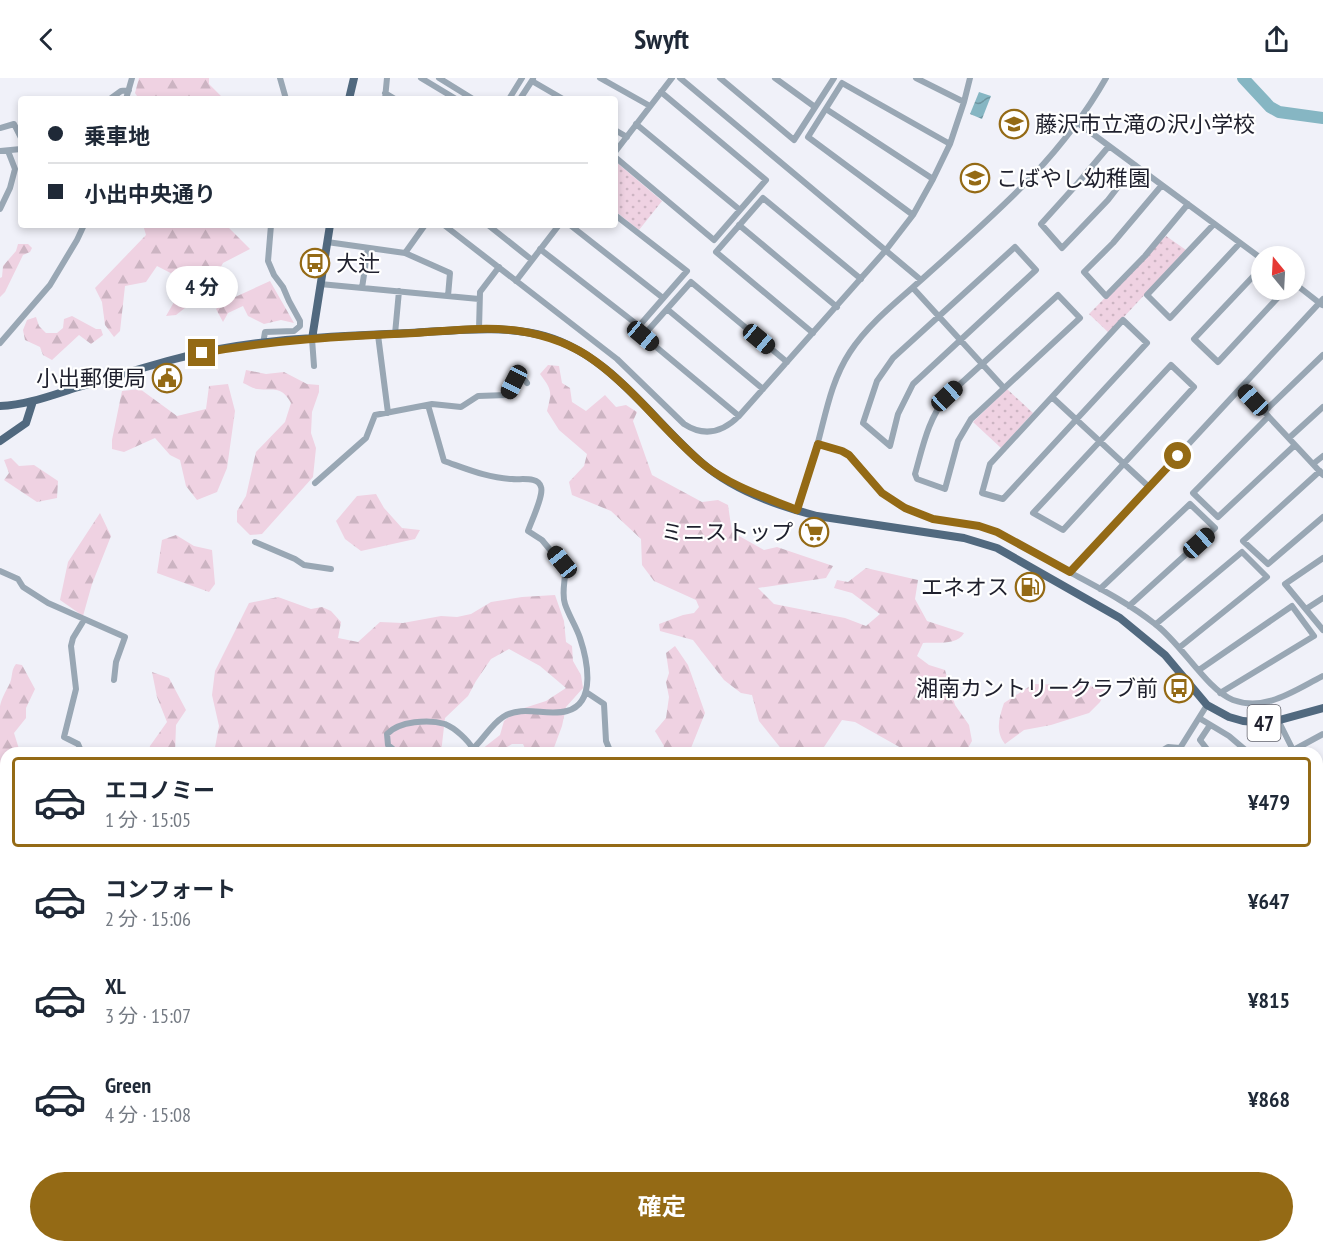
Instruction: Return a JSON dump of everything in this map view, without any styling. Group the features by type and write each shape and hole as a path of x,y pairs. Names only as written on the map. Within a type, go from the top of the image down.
{"main road":[{"path":"350,96 354,78"},
{"path":"312,339 329,228"},
{"name":"47","path":"0,406 33,401 182,357 263,344 478,329 518,331 545,336 567,344 595,361 624,386 703,464 720,477 756,494 817,516 964,538 997,548 1105,608 1136,630 1165,655 1208,705 1228,717 1243,722 1279,722 1323,708"},
{"path":"0,441 26,423 33,401"}],"street":[{"path":"114,96 120,91 128,95 132,78"},
{"path":"280,78 285,96"},
{"path":"385,96 387,78"},
{"path":"422,78 451,96"},
{"path":"439,78 468,96"},
{"path":"511,78 521,80 511,96"},
{"path":"600,78 650,106"},
{"path":"618,148 672,78"},
{"path":"681,78 921,280"},
{"path":"692,87 697,78"},
{"path":"720,78 794,140 834,78"},
{"path":"775,78 815,107"},
{"path":"916,78 964,102"},
{"path":"448,228 616,360 684,424 705,433 714,432 724,429 739,416 861,279 913,215 950,144 970,78"},
{"path":"797,510 818,444 831,390 859,338 1022,189 1078,123 1106,78"},
{"path":"522,96 533,79 558,96"},
{"path":"913,215 808,137 842,83 950,144"},
{"path":"618,160 714,240 766,180 661,93"},
{"path":"826,109 933,179"},
{"path":"1078,123 1251,251"},
{"path":"0,128 14,124 18,132"},
{"path":"636,124 740,210"},
{"path":"618,132 627,137"},
{"path":"1109,146 1041,224 1062,248 1108,200 1135,165"},
{"path":"0,151 18,149"},
{"path":"0,209 3,193 18,169 8,151"},
{"path":"1162,185 1113,243 1084,272 1106,296 1151,249 1188,204"},
{"path":"813,333 716,252 763,198 861,279"},
{"path":"540,249 639,326 687,271 618,217"},
{"path":"1214,224 1147,295 1170,318 1240,243"},
{"path":"740,225 837,306"},
{"path":"0,343 54,278 83,228"},
{"path":"263,344 265,333 294,331 300,326 300,321 268,261 271,228"},
{"path":"405,254 423,228"},
{"path":"492,228 532,260"},
{"path":"516,280 557,228"},
{"path":"574,228 663,298"},
{"path":"327,242 405,254 450,273 448,296"},
{"path":"1015,247 1036,270 961,340 913,384 898,414 890,446 863,423 871,394 884,369 903,348 1015,247"},
{"path":"362,288 368,248"},
{"path":"478,329 480,292 499,267"},
{"path":"1251,279 1194,339 1218,362 1276,300"},
{"path":"739,416 643,336 691,282 787,362"},
{"path":"320,284 479,298"},
{"path":"913,288 1004,388"},
{"path":"1070,572 1322,302 1305,290"},
{"path":"395,334 399,291"},
{"path":"1058,295 1080,318 976,413 958,441 945,489 917,479 915,474 928,429 938,406 982,364 1058,295"},
{"path":"667,309 763,389"},
{"path":"1123,320 1147,343 1003,499 982,493 990,464 1053,398 1123,320"},
{"path":"378,335 388,413"},
{"path":"312,339 314,366"},
{"path":"1295,445 1218,517 1193,493 1323,355"},
{"path":"1171,365 1194,387 1124,464 1063,530 1033,513 1171,365"},
{"path":"315,483 366,438 375,415 428,405 442,404 461,407 478,396 507,394 516,380 524,379 527,383"},
{"path":"1242,388 1321,473 1243,540 1268,564 1323,517"},
{"path":"1053,398 1149,488"},
{"path":"428,405 444,461 484,476 535,480 540,483 542,490 528,531 549,547 565,567 563,593 565,604 582,648 588,684 581,701 571,710 555,713 524,711 505,716 474,747"},
{"path":"1288,438 1323,407"},
{"path":"818,444 849,455 882,493 905,508 933,519 979,526 997,532 1129,606 1156,624 1180,646 1220,693 1232,700 1259,704 1280,698 1323,676"},
{"path":"1313,464 1323,456"},
{"path":"1100,589 1190,504 1215,528 1129,606"},
{"path":"255,542 304,565 331,569"},
{"path":"1156,624 1242,552 1267,577 1180,646"},
{"path":"1323,558 1285,584 1323,630"},
{"path":"0,571 18,579 23,587 48,603 125,637 116,662 114,680"},
{"path":"1306,609 1323,598"},
{"path":"1199,670 1292,606 1314,636 1220,693"},
{"path":"81,747 64,737 76,688 71,646 84,620"},
{"path":"586,692 604,704 606,741 608,747"},
{"path":"1181,747 1208,705"},
{"path":"1199,718 1229,736 1242,747"},
{"path":"1279,722 1288,747"},
{"path":"390,747 388,745 387,734 402,725 418,723 446,724 470,744 470,747"},
{"path":"1205,747 1200,740 1210,725"},
{"path":"1298,747 1323,734"}],"green space":[{"path":"139,78 209,78 209,84 221,96 137,96 135,93"},
{"path":"618,164 662,201 639,230 618,213"},
{"path":"144,228 229,228 250,249 223,263 216,276 205,281 204,293 176,315 166,316 186,281 157,266 146,282 125,286 120,331 114,337 105,325 102,302 95,288 146,235"},
{"path":"1166,236 1186,250 1109,333 1089,314"},
{"path":"18,244 28,244 32,248 30,252 23,255 5,292 0,297 0,278 3,266 16,251"},
{"path":"270,281 294,323 281,320 264,324 248,316 243,306 228,313 223,322 216,309 222,303"},
{"path":"72,316 96,329 101,329 103,335 91,344 79,335 52,360 43,355 40,347 25,340 23,330 27,320 36,317 39,326 46,333 57,333 63,328 64,319"},
{"path":"548,365 559,366 562,383 570,388 572,402 586,411 605,395 616,407 626,405 637,412 633,421 652,475 702,502 718,500 728,505 732,532 764,550 777,547 833,566 826,578 758,588 774,604 845,618 866,626 880,614 852,593 834,588 837,580 848,582 866,568 918,580 915,599 927,621 964,633 951,642 923,643 917,656 929,665 945,670 955,705 969,725 972,741 968,747 899,747 855,722 842,720 824,747 780,747 759,721 752,695 741,693 724,680 693,640 660,631 659,624 694,613 699,607 696,600 654,581 642,565 641,539 611,511 572,495 569,482 584,466 587,454 559,430 547,411 550,391 540,374"},
{"path":"246,370 266,374 284,372 307,384 319,385 312,412 311,433 316,448 313,477 262,534 250,535 237,522 237,511 246,496 256,452 285,422 291,403 280,391 257,389 243,383"},
{"path":"228,384 235,411 227,468 217,492 197,500 186,486 180,460 170,455 155,438 124,452 112,449 122,391 140,389 177,416 206,409 209,386"},
{"path":"1007,389 1033,413 1001,448 973,422"},
{"path":"11,458 19,466 34,465 58,481 57,498 37,502 4,480 9,473 4,460"},
{"path":"376,494 384,508 402,528 420,530 415,539 361,551 345,539 336,521 357,496"},
{"path":"100,513 111,536 92,584 83,616 60,600 68,562"},
{"path":"176,535 194,546 212,550 215,584 209,592 157,573 162,540"},
{"path":"555,595 564,621 566,642 572,646 573,661 581,675 583,688 566,707 554,747 524,747 523,744 512,744 507,747 485,747 500,735 504,721 518,710 546,701 566,688 540,666 509,649 491,659 468,696 445,718 442,747 215,747 219,726 212,695 215,671 249,603 278,597 311,609 322,607 331,611 341,622 338,638 358,642 380,622 403,623 441,616 457,617 471,614 491,602"},
{"path":"675,646 688,665 705,713 691,747 663,747 655,731 666,718 669,697 666,682 669,673 666,653"},
{"path":"16,664 22,665 35,689 26,708 26,718 14,733 18,747 0,747 0,706 10,683"},
{"path":"152,672 169,678 186,710 176,725 175,747 150,747 167,722 157,697"},
{"path":"1033,684 1107,688 1100,702 1089,713 1051,725 1024,730 1005,744 999,729 999,719 1004,703"}],"water":[{"path":"979,92 991,96 982,119 970,114"}],"waterway":[{"path":"1243,78 1270,107 1279,112 1323,118"}],"place":[{"name":"藤沢市立滝の沢小学校","path":"1014,124"},
{"name":"こばやし幼稚園","path":"975,178"},
{"name":"大辻","path":"315,263"},
{"name":"小出郵便局","path":"167,378"},
{"name":"ミニストップ","path":"814,532"},
{"name":"エネオス","path":"1030,587"},
{"name":"湘南カントリークラブ前","path":"1179,688"}],"route":[{"path":"202,353 242,346 312,339 478,329 518,331 545,336 567,344 595,361 624,386 703,464 720,477 756,494 797,510 818,444 849,455 882,493 905,508 933,519 979,526 997,532 1070,572 1178,456"}]}
